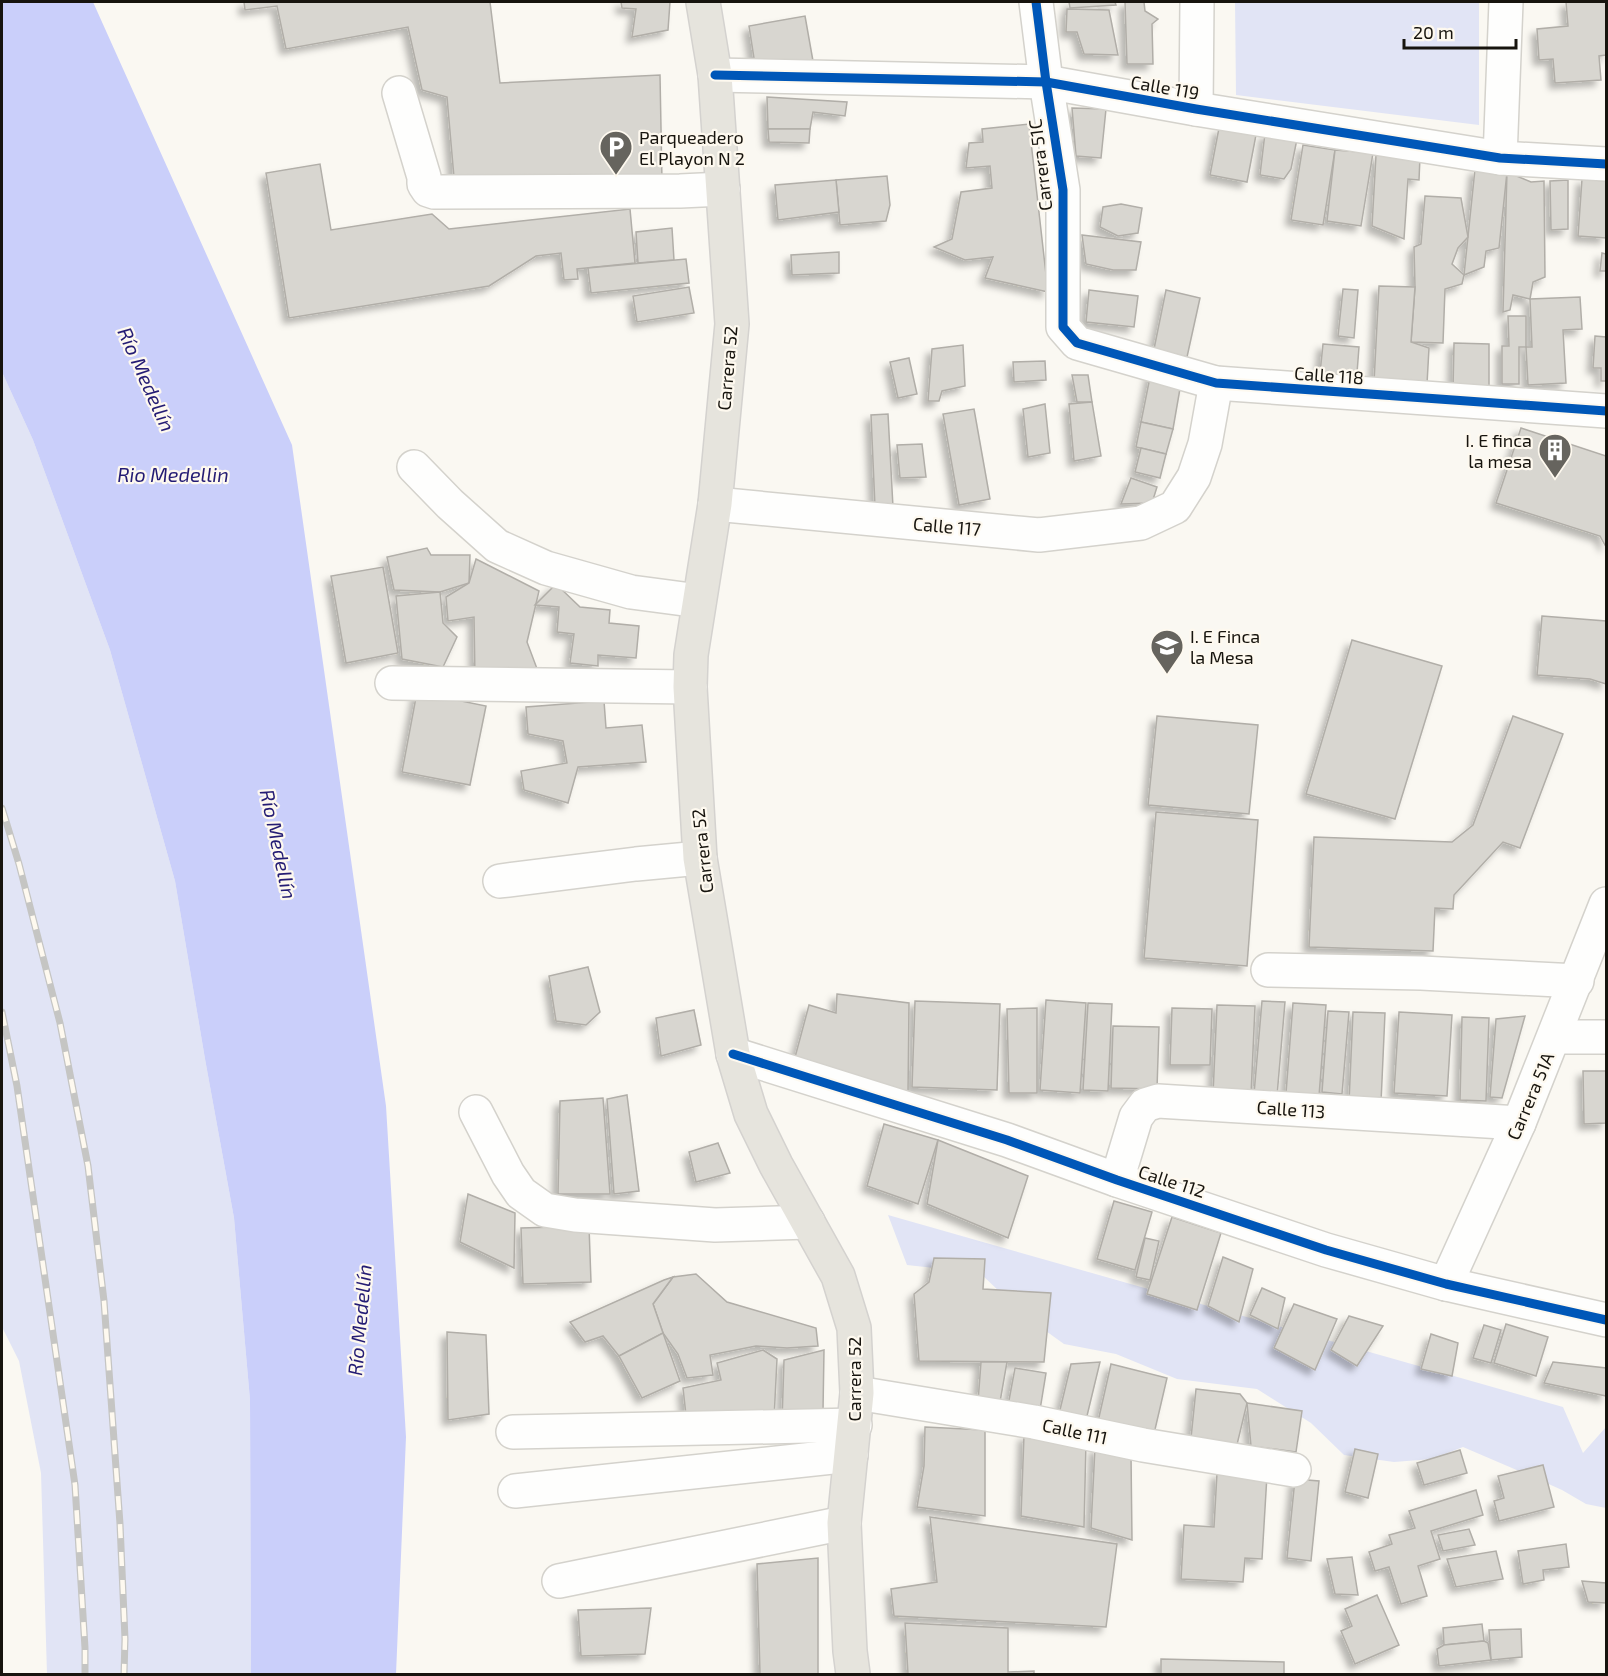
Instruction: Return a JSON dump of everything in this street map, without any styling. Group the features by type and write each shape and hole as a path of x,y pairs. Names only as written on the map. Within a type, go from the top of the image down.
{"main road":[{"name":"Carrera 52","path":"703,2 715,75 732,324 715,504 691,655 690,687 700,858 732,1054 751,1114 776,1165 838,1276 854,1328 854,1424 844,1523 853,1674"}],"street":[{"name":"Carrera 51C","path":"1036,2 1063,190 1063,327"},
{"path":"1196,109 1197,2"},
{"path":"1500,158 1506,2"},
{"name":"Calle 119","path":"715,75 1046,82 1196,109 1500,158 1606,164"},
{"path":"399,93 424,177 424,184 428,190 434,192 723,189"},
{"name":"Calle 118","path":"1063,327 1077,344 1216,383 1606,411"},
{"name":"Calle 117","path":"715,504 1039,535 1141,523 1175,507 1194,477 1205,444 1216,383"},
{"path":"414,467 450,504 497,546 546,568 632,592 699,601"},
{"path":"392,684 690,687"},
{"path":"500,881 700,858"},
{"name":"Carrera 51A","path":"1446,1284 1519,1123 1606,904"},
{"path":"1268,970 1421,973 1576,981"},
{"path":"1554,1037 1606,1037"},
{"name":"Calle 112","path":"732,1054 1007,1140 1117,1180 1326,1250 1446,1284 1606,1320"},
{"name":"Calle 113","path":"1117,1180 1136,1117 1145,1105 1158,1101 1519,1123"},
{"path":"476,1112 508,1174 521,1193 545,1210 575,1215 715,1225 808,1222"},
{"name":"Calle 111","path":"854,1424 1034,1422 1143,1445 1294,1470"},
{"path":"513,1432 854,1424"},
{"path":"515,1491 854,1424"},
{"path":"560,1581 844,1523"}],"shaded area":[{"path":"1235,2 1479,2 1479,125 1236,95"},
{"path":"2,372 33,440 110,650 175,881 234,1218 250,1400 251,1674 47,1674 41,1473 19,1361 2,1327"},
{"path":"888,1215 1563,1407 1583,1453 1606,1427 1606,1508 1586,1504 1562,1490 1463,1447 1432,1459 1394,1462 1344,1455 1311,1423 1257,1389 1177,1379 1116,1354 1064,1344 1025,1316 980,1273 907,1265"}],"water":[{"name":"Rio Medellin","path":"2,2 93,2 292,445 386,1106 406,1437 396,1674 251,1674 250,1400 234,1218 175,881 110,650 33,440 2,372"}],"building":[{"path":"244,2 490,2 500,83 660,75 662,181 455,189 447,97 422,90 408,27 286,49 277,6 245,10"},
{"path":"621,2 670,2 668,30 632,37 636,9 622,8"},
{"path":"1069,2 1115,2 1116,5 1070,8"},
{"path":"1125,2 1144,2 1145,11 1158,19 1152,24 1153,64 1127,64"},
{"path":"1566,2 1606,2 1606,55 1599,56 1601,80 1555,83 1553,59 1539,60 1537,29 1568,26"},
{"path":"1067,9 1109,10 1118,55 1084,54 1077,32 1066,32"},
{"path":"805,16 813,61 756,71 749,26"},
{"path":"767,97 847,102 845,116 813,112 810,129 768,129"},
{"path":"1072,108 1106,109 1101,158 1076,156"},
{"path":"1029,124 1048,292 985,278 993,257 965,260 934,247 952,239 961,192 992,188 990,166 966,168 969,143 983,142 982,129"},
{"path":"1219,128 1256,135 1247,182 1210,175"},
{"path":"768,129 810,129 809,143 769,142"},
{"path":"1265,133 1297,139 1291,169 1284,179 1260,175"},
{"path":"1303,145 1335,150 1323,225 1291,220"},
{"path":"1335,150 1373,153 1361,226 1327,221"},
{"path":"1376,155 1420,157 1419,180 1408,179 1404,239 1372,226"},
{"path":"320,164 331,230 432,214 449,229 630,209 635,263 577,269 578,279 564,280 561,253 536,256 489,286 289,318 266,173"},
{"path":"1475,169 1507,172 1499,248 1486,251 1484,267 1464,275"},
{"path":"1507,172 1531,182 1544,181 1545,277 1533,282 1530,299 1513,295 1510,310 1503,312"},
{"path":"887,176 890,205 886,221 840,225 836,180"},
{"path":"1582,179 1606,181 1606,238 1578,236"},
{"path":"836,180 839,212 778,220 775,185"},
{"path":"1568,180 1568,229 1551,230 1550,181"},
{"path":"1425,196 1461,198 1468,237 1458,248 1452,264 1464,275 1462,284 1445,289 1443,343 1411,342 1415,287 1414,247 1421,244"},
{"path":"1121,204 1142,208 1138,233 1118,236 1100,227 1103,207"},
{"path":"672,228 674,260 638,263 636,232"},
{"path":"1082,235 1141,242 1136,270 1113,270 1086,264"},
{"path":"839,252 839,273 792,275 791,255"},
{"path":"1602,253 1606,254 1606,271 1600,271"},
{"path":"686,259 689,283 591,293 588,268"},
{"path":"1379,286 1415,287 1411,342 1429,348 1427,384 1374,382"},
{"path":"689,287 694,313 637,322 633,296"},
{"path":"1343,289 1358,290 1354,338 1338,336"},
{"path":"1089,290 1138,296 1134,327 1086,322"},
{"path":"1166,290 1200,298 1187,357 1154,349"},
{"path":"1580,297 1582,329 1563,330 1566,383 1528,385 1526,347 1532,347 1530,299"},
{"path":"1508,316 1526,316 1526,347 1519,347 1519,384 1502,384 1502,346 1509,346"},
{"path":"1595,336 1606,337 1606,381 1601,381 1601,368 1593,368"},
{"path":"1454,343 1489,344 1489,388 1453,388"},
{"path":"1323,344 1359,347 1357,373 1319,383"},
{"path":"963,345 965,386 942,391 939,401 928,401 932,349"},
{"path":"909,358 917,394 898,398 890,362"},
{"path":"1045,361 1046,380 1014,382 1013,362"},
{"path":"1151,372 1182,377 1173,429 1141,422"},
{"path":"1072,375 1088,375 1092,402 1077,402"},
{"path":"1092,402 1101,456 1074,461 1069,404"},
{"path":"1045,404 1050,453 1028,457 1023,409"},
{"path":"974,409 990,499 959,505 943,414"},
{"path":"888,414 893,507 875,507 871,415"},
{"path":"1141,422 1173,429 1166,454 1136,447"},
{"name":"I. E finca la mesa","path":"1521,428 1606,456 1606,547 1600,536 1496,503"},
{"path":"922,444 926,477 900,478 897,445"},
{"path":"1141,448 1166,454 1160,478 1135,472"},
{"path":"1131,478 1157,487 1152,503 1121,504"},
{"path":"427,548 431,555 470,555 469,583 440,592 394,590 387,557"},
{"path":"476,559 539,591 527,642 539,674 475,678 474,617 448,621 446,597 469,583"},
{"path":"383,567 398,653 346,663 331,576"},
{"path":"556,584 580,607 610,610 609,623 639,626 636,658 598,655 598,666 570,663 574,634 557,632 559,607 535,605"},
{"path":"440,592 443,623 457,637 443,667 402,659 396,596"},
{"path":"1542,616 1606,621 1606,684 1590,679 1537,675"},
{"path":"1352,640 1442,666 1395,819 1306,794"},
{"path":"417,692 486,706 470,785 402,772"},
{"path":"604,701 606,728 642,725 646,762 578,767 568,803 524,790 521,771 567,763 563,741 528,734 526,707"},
{"path":"1157,716 1258,725 1249,814 1148,805"},
{"path":"1513,716 1563,734 1520,848 1503,842 1454,895 1453,909 1435,908 1433,951 1309,947 1314,837 1452,842 1473,825"},
{"path":"1156,812 1258,820 1247,966 1144,958"},
{"path":"588,967 600,1012 586,1025 556,1021 549,976"},
{"path":"837,994 909,1003 908,1094 794,1061 809,1005 836,1013"},
{"path":"1046,1000 1086,1003 1080,1093 1040,1090"},
{"path":"915,1001 1000,1004 997,1090 912,1087"},
{"path":"1262,1001 1285,1002 1277,1096 1254,1094"},
{"path":"1088,1003 1112,1004 1108,1091 1083,1090"},
{"path":"1293,1003 1326,1005 1319,1096 1286,1093"},
{"path":"1217,1005 1255,1006 1251,1095 1213,1094"},
{"path":"1037,1008 1037,1093 1009,1093 1007,1009"},
{"path":"1172,1008 1212,1009 1210,1065 1170,1065"},
{"path":"694,1010 701,1045 661,1056 656,1018"},
{"path":"1328,1011 1349,1012 1342,1094 1322,1092"},
{"path":"1353,1012 1385,1013 1381,1103 1349,1102"},
{"path":"1399,1012 1452,1015 1447,1096 1394,1093"},
{"path":"1525,1016 1502,1098 1490,1097 1496,1019"},
{"path":"1462,1017 1489,1018 1486,1101 1460,1100"},
{"path":"1113,1026 1159,1027 1157,1089 1111,1088"},
{"path":"1583,1071 1606,1071 1606,1123 1584,1124"},
{"path":"627,1095 639,1191 614,1194 607,1099"},
{"path":"603,1098 610,1194 558,1194 560,1101"},
{"path":"884,1124 938,1140 918,1204 867,1186"},
{"path":"938,1140 1028,1176 1008,1238 927,1204"},
{"path":"718,1143 730,1173 696,1182 689,1152"},
{"path":"468,1194 515,1213 514,1268 460,1242"},
{"path":"1114,1201 1152,1212 1135,1270 1097,1259"},
{"path":"1172,1217 1221,1233 1197,1310 1147,1294"},
{"path":"589,1226 591,1282 523,1284 521,1228"},
{"path":"1145,1238 1159,1241 1150,1280 1136,1277"},
{"path":"1223,1257 1253,1269 1239,1322 1208,1306"},
{"path":"934,1258 985,1259 983,1289 1051,1293 1044,1362 919,1361 914,1294 929,1282"},
{"path":"696,1274 727,1302 816,1328 818,1346 787,1348 756,1346 710,1355 713,1375 687,1378 678,1354 663,1333 653,1304 673,1277"},
{"path":"673,1277 653,1304 663,1333 619,1356 603,1336 585,1342 570,1322 664,1280"},
{"path":"1262,1288 1285,1298 1278,1329 1250,1315"},
{"path":"1294,1304 1337,1319 1315,1370 1274,1348"},
{"path":"1349,1316 1383,1326 1357,1366 1331,1350"},
{"path":"1506,1324 1548,1337 1536,1376 1494,1363"},
{"path":"1484,1325 1501,1330 1491,1363 1473,1358"},
{"path":"447,1332 486,1335 489,1414 448,1420"},
{"path":"663,1333 680,1381 642,1398 619,1356"},
{"path":"1431,1334 1458,1343 1452,1376 1421,1369"},
{"path":"763,1350 777,1359 774,1419 686,1415 683,1388 721,1380 717,1363"},
{"path":"824,1350 823,1411 782,1421 784,1360"},
{"path":"981,1362 1007,1362 1000,1402 978,1402"},
{"path":"1100,1362 1086,1420 1059,1414 1071,1364"},
{"path":"1553,1362 1606,1368 1606,1396 1544,1383"},
{"path":"1111,1364 1167,1378 1153,1438 1097,1426"},
{"path":"1015,1368 1046,1373 1039,1416 1007,1411"},
{"path":"1196,1389 1240,1394 1247,1403 1235,1453 1191,1438"},
{"path":"1247,1403 1302,1411 1296,1452 1251,1446"},
{"path":"925,1427 985,1430 985,1516 917,1507 924,1466"},
{"path":"1024,1435 1086,1442 1084,1527 1021,1516"},
{"path":"1095,1447 1131,1455 1132,1540 1091,1528"},
{"path":"1355,1449 1378,1454 1368,1498 1345,1492"},
{"path":"1460,1450 1467,1473 1424,1485 1417,1463"},
{"path":"1543,1465 1554,1507 1499,1521 1494,1501 1504,1498 1498,1476"},
{"path":"1217,1473 1267,1475 1262,1559 1245,1558 1243,1582 1181,1579 1184,1525 1214,1527"},
{"path":"1295,1479 1319,1481 1311,1561 1287,1558"},
{"path":"1476,1490 1483,1515 1431,1531 1440,1559 1418,1566 1427,1596 1401,1604 1389,1567 1375,1571 1369,1552 1392,1544 1389,1535 1415,1528 1409,1511"},
{"path":"930,1517 1117,1544 1106,1627 894,1616 891,1589 937,1582"},
{"path":"1469,1529 1475,1545 1443,1551 1438,1535"},
{"path":"1566,1544 1569,1567 1543,1570 1544,1580 1523,1584 1518,1551"},
{"path":"1496,1551 1503,1579 1456,1587 1447,1559"},
{"path":"1352,1557 1358,1595 1335,1594 1327,1559"},
{"path":"818,1558 818,1674 760,1674 757,1564"},
{"path":"1582,1581 1606,1583 1606,1603 1588,1602"},
{"path":"1377,1595 1399,1645 1355,1664 1341,1631 1352,1626 1345,1609"},
{"path":"651,1608 645,1654 581,1656 578,1610"},
{"path":"905,1623 1008,1628 1008,1672 1034,1671 1034,1674 908,1674"},
{"path":"1482,1624 1484,1641 1444,1645 1443,1628"},
{"path":"1521,1629 1522,1657 1491,1660 1489,1630"},
{"path":"1484,1641 1488,1643 1491,1660 1439,1666 1437,1649 1444,1645"},
{"path":"1161,1659 1284,1662 1284,1674 1161,1674"}],"railway":[{"path":"2,808 19,864 60,1023 88,1166 104,1301 120,1524 125,1639 124,1674"},
{"path":"2,1012 17,1086 75,1485 85,1674"}],"cycle path":[{"path":"1036,2 1063,190 1063,327 1077,343 1216,383 1606,411"},
{"path":"715,75 1046,82 1196,109 1500,158 1606,164"},
{"path":"733,1054 1007,1140 1117,1180 1326,1250 1446,1284 1606,1320"}],"place":[{"name":"Parqueadero El Playon N 2","path":"616,176"},
{"name":"I. E finca la mesa","path":"1555,479"},
{"name":"I. E Finca la Mesa","path":"1167,675"}],"water label":[{"name":"Río Medellín","path":"147,379"},
{"name":"Río Medellín","path":"279,844"},
{"name":"Río Medellín","path":"359,1320"}]}
